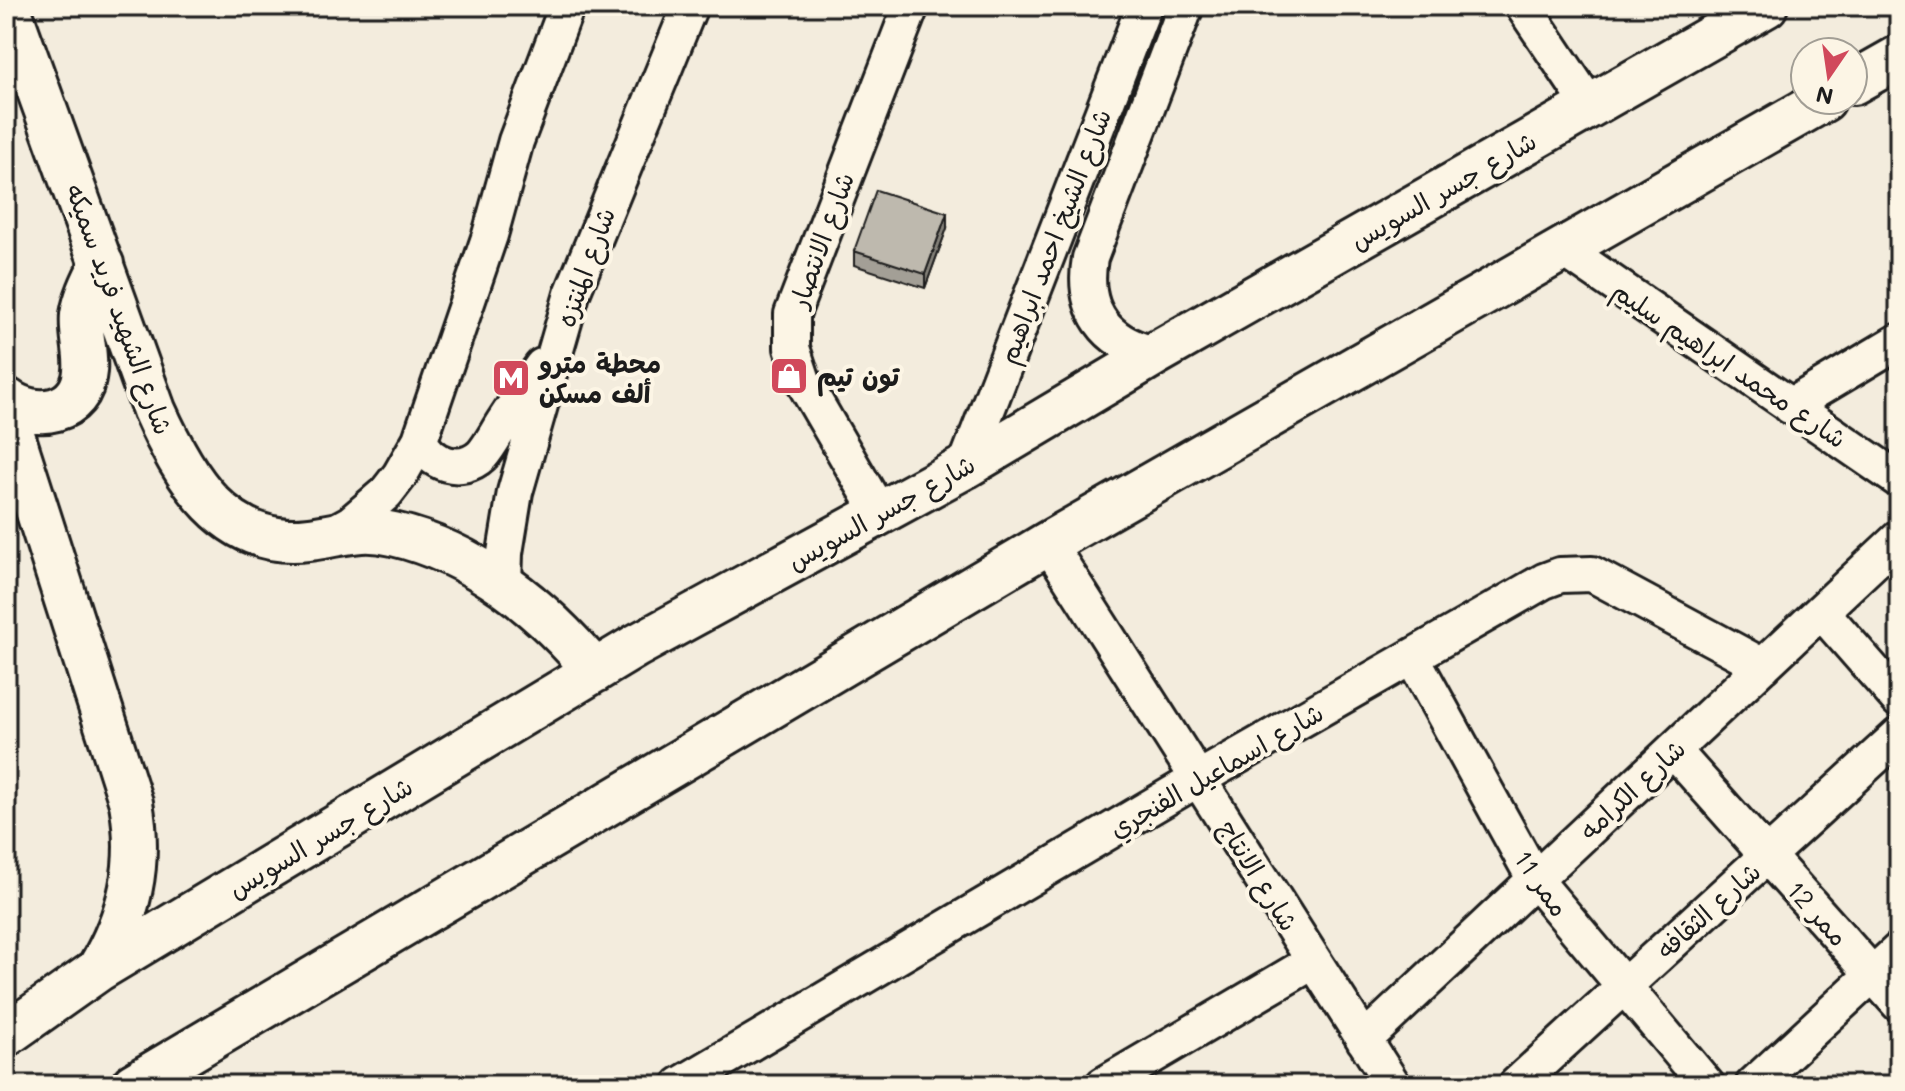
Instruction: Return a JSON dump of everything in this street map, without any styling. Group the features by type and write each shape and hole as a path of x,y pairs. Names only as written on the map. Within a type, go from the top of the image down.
{"main road":[{"name":"شارع الشهيد فريد سميكه","path":"8,6 154,410 181,465 212,506 246,529 286,540 309,539 353,530 392,533 430,546 504,584 538,610 595,671"},
{"name":"شارع جسر السويس","path":"6,1035 98,970 595,671 965,467 1155,354 1766,6"},
{"path":"1869,74 1899,57"},
{"path":"133,1085 1048,543 1796,116"},
{"path":"6,399 18,407 45,413 69,402 78,393 86,370 82,316 86,297 102,264"},
{"path":"6,413 131,803 136,848 130,899 123,924 98,970"}],"street":[{"path":"331,534 351,523 386,493 420,440 490,235 516,141 567,6"},
{"name":"شارع المنتزه","path":"504,584 505,553 515,492 584,259 690,6"},
{"name":"شارع الانتصار","path":"879,512 803,381 792,348 792,314 911,6"},
{"name":"شارع الشيخ احمد ابراهيم","path":"965,467 1144,6"},
{"name":"شارع الشيخ احمد ابراهيم","path":"1155,354 1125,344 1102,323 1093,309 1087,275 1090,258 1186,6"},
{"path":"1523,6 1590,106"},
{"name":"شارع محمد ابراهيم سليم","path":"1562,248 1899,480"},
{"path":"1037,281 1058,290 1080,283 1087,275"},
{"path":"1790,406 1899,341"},
{"path":"420,440 424,450 441,463 452,465 473,461 488,446 557,346"},
{"name":"شارع الكرامه","path":"1364,1040 1899,538"},
{"name":"شارع الانتاج","path":"1048,543 1393,1085"},
{"name":"شارع اسماعيل الفنجري","path":"680,1085 1198,779 1544,581 1576,573 1592,574 1763,666"},
{"path":"1821,611 1899,700"},
{"name":"ممر 11","path":"1412,657 1535,880 1707,1085"},
{"name":"شارع الثقافه","path":"1516,1085 1899,735"},
{"name":"ممر 12","path":"1673,750 1899,1004"},
{"path":"1753,1085 1899,950"},
{"path":"1105,1084 1314,961"}],"building":[{"path":"876,190 947,213 925,274 854,251"}],"place":[{"name":"تون تيم","path":"789,376"},
{"name":"محطة مترو ألف مسكن","path":"511,378"}]}
